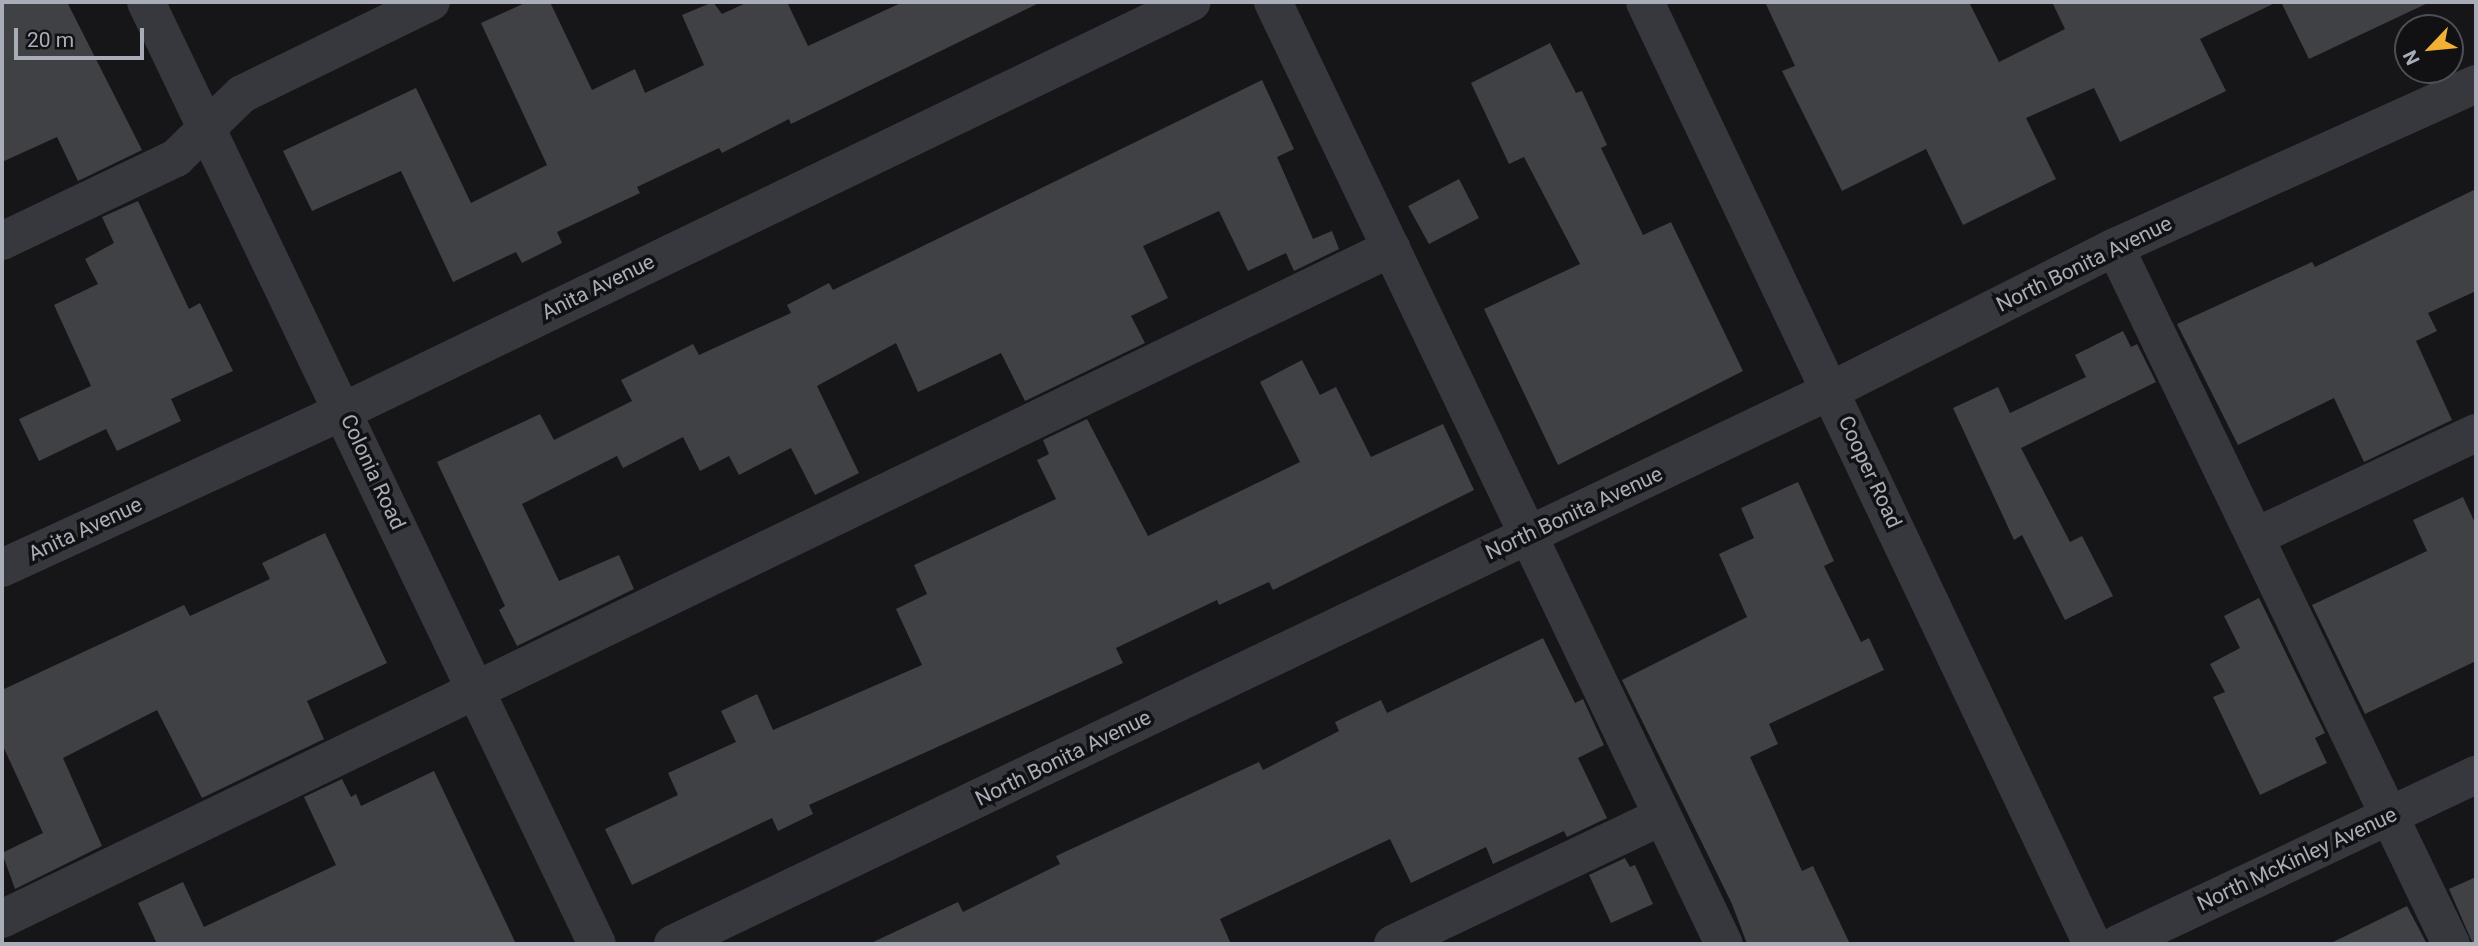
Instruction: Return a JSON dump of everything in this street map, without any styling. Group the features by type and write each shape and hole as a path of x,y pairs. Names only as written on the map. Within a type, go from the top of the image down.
{"street":[{"name":"Colonia Road","path":"146,2 597,944"},
{"path":"2,241 176,158 242,94 431,2"},
{"name":"Anita Avenue","path":"2,568 344,411 1192,2"},
{"path":"1273,2 1724,944"},
{"name":"Cooper Road","path":"1645,2 1832,390 2092,944"},
{"name":"North Bonita Avenue","path":"673,944 1832,390 2115,247 2476,84"},
{"path":"2115,247 2257,536 2451,944"},
{"path":"2,919 1391,248"},
{"path":"2257,536 2476,433"},
{"name":"North McKinley Avenue","path":"2118,944 2476,775"},
{"path":"1393,944 1662,816"}],"building":[{"path":"2,2 67,2 142,150 78,181 57,137 2,162"},
{"path":"527,2 550,2 592,90 635,69 645,93 704,65 682,15 713,2 722,14 748,2 787,2 808,46 903,2 1041,2 791,124 789,119 722,153 719,148 637,187 640,193 557,232 562,243 522,263 516,252 453,282 401,171 312,211 283,151 416,88 471,203 547,165 481,23"},
{"path":"1765,2 1969,2 1999,62 2065,29 2052,2 2277,2 2200,39 2226,91 2120,142 2094,88 2026,118 2056,179 1963,225 1926,149 1842,191 1782,71 1795,66"},
{"path":"2281,2 2430,2 2405,14 2394,14 2394,19 2309,59"},
{"path":"1550,43 1576,93 1582,91 1607,145 1601,148 1643,235 1671,222 1743,371 1558,465 1484,309 1580,264 1524,157 1509,164 1471,83"},
{"path":"1262,80 1294,149 1277,157 1313,239 1332,231 1339,249 1294,271 1286,253 1248,271 1219,211 1143,246 1168,298 1131,316 1145,343 1025,401 1001,353 918,392 896,343 817,386 859,473 815,495 791,448 739,475 729,456 700,471 683,437 623,468 617,456 522,504 559,581 619,555 634,589 517,646 499,610 505,606 437,462 540,414 554,440 632,401 621,380 693,344 699,355 791,313 787,305 829,283 833,290"},
{"path":"1459,179 1479,218 1429,244 1408,206"},
{"path":"2476,189 2476,291 2428,313 2437,331 2416,341 2452,420 2364,462 2334,398 2238,445 2177,324 2312,262 2315,267"},
{"path":"138,201 189,309 200,303 233,371 171,399 181,421 117,451 106,429 39,461 19,419 91,386 54,305 98,284 85,259 114,243 102,217"},
{"path":"2123,331 2131,347 2137,344 2156,382 2021,448 2070,542 2082,536 2113,596 2065,620 2022,535 2014,540 1953,408 1998,387 2010,413 2086,377 2075,355"},
{"path":"1302,360 1320,395 1336,387 1371,457 1443,424 1474,490 1273,590 1269,582 1219,605 1217,600 1116,648 1123,663 809,805 813,814 778,831 772,818 632,885 605,829 678,795 668,773 736,742 721,711 757,694 773,730 922,665 896,609 927,594 914,565 1056,499 1037,460 1049,454 1043,440 1087,419 1148,536 1300,462 1260,382"},
{"path":"1798,482 1834,561 1824,566 1861,642 1869,638 1884,670 1769,724 1778,744 1750,757 1802,871 1813,866 1850,944 1747,944 1732,904 1622,680 1747,617 1719,554 1754,538 1741,508"},
{"path":"2463,497 2476,525 2476,661 2365,714 2312,605 2427,551 2413,520"},
{"path":"325,533 387,663 307,701 324,739 202,798 157,710 63,758 102,846 15,889 2,853 43,833 2,744 2,690 184,605 190,616 270,579 262,563"},
{"path":"2259,598 2325,733 2315,738 2327,763 2260,795 2213,697 2225,692 2210,664 2240,648 2224,616"},
{"path":"1543,638 1575,703 1583,699 1604,745 1578,758 1607,818 1567,837 1564,831 1493,864 1486,847 1411,883 1390,839 1220,919 1231,944 869,944 958,902 963,912 1060,864 1056,856 1259,762 1263,770 1339,731 1335,722 1381,700 1387,713"},
{"path":"434,771 516,944 157,944 138,903 183,882 204,927 336,865 304,797 342,779 351,797 356,794 361,806"},
{"path":"1625,858 1630,867 1635,865 1653,904 1611,923 1589,875"},
{"path":"2476,877 2476,944 2473,944 2449,889"},
{"path":"2407,906 2427,944 2329,944"}]}
